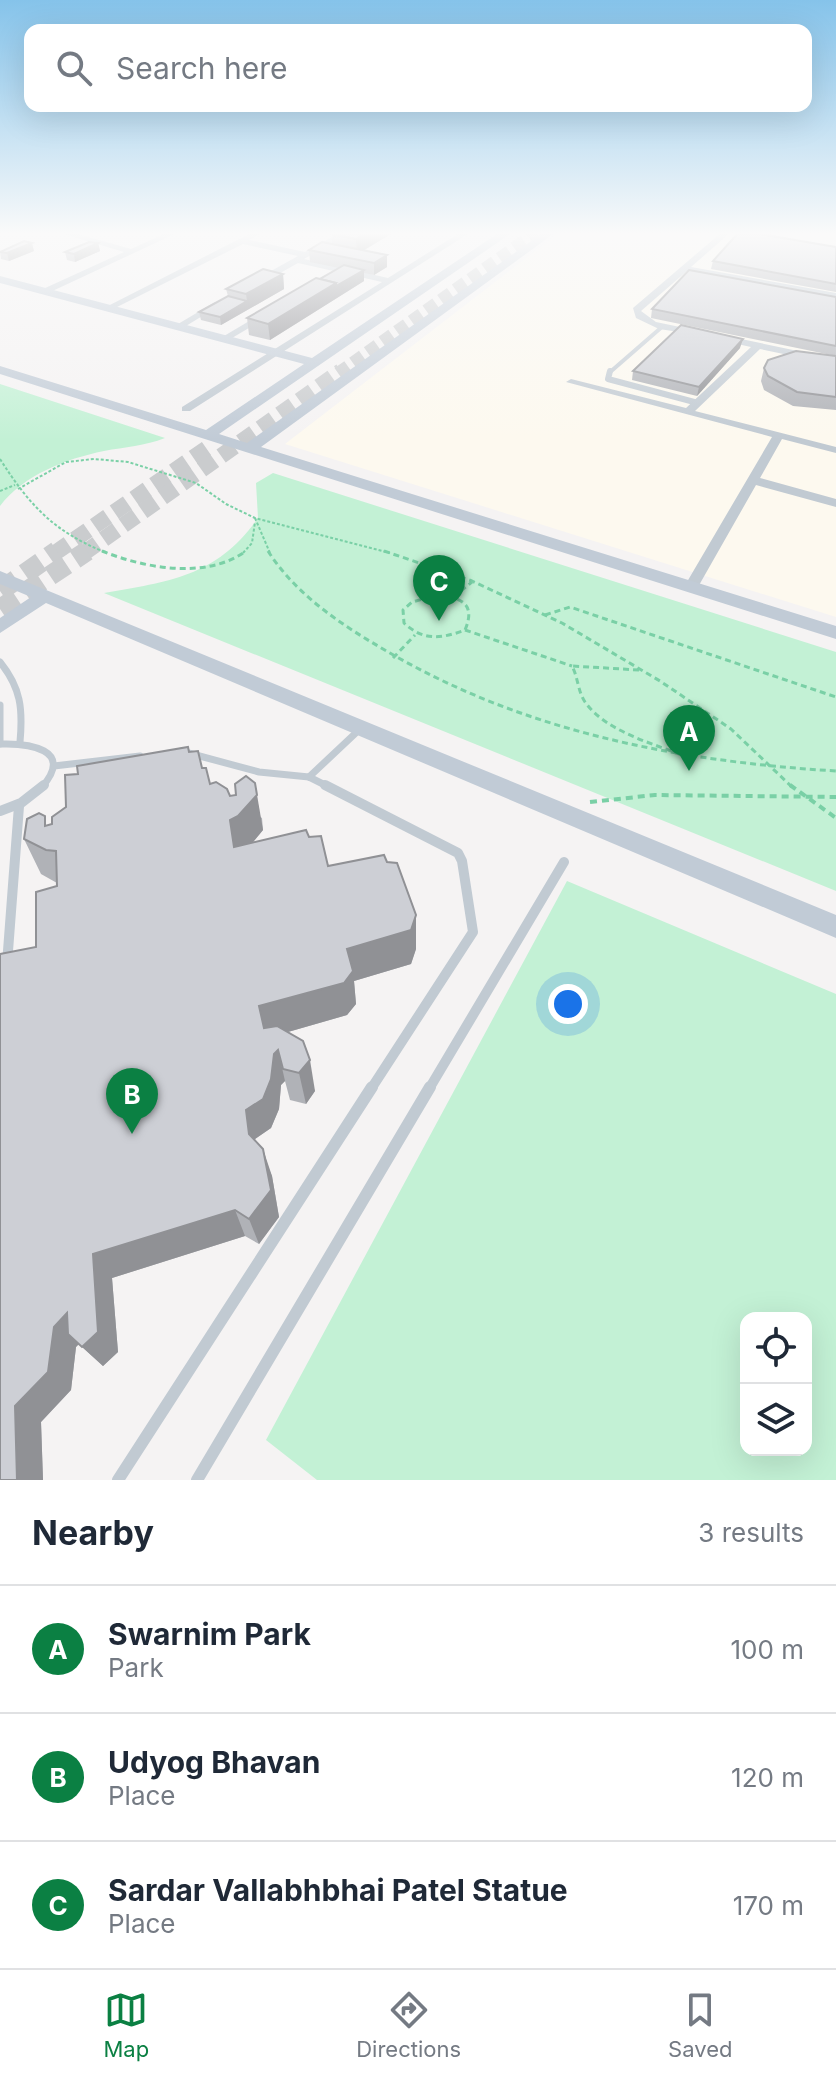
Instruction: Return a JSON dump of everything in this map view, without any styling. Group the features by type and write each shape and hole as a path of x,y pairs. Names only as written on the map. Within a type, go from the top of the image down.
{"street":[{"path":"83,301 315,363"},
{"path":"108,308 122,301"},
{"path":"178,327 223,301"},
{"path":"186,409 359,301"},
{"path":"208,435 406,301"},
{"path":"250,448 455,301"},
{"path":"646,301 636,310 641,318 663,326 836,362"},
{"path":"224,339 275,308"},
{"path":"694,407 758,346"},
{"path":"0,370 836,633"},
{"path":"571,382 694,407 836,450"},
{"path":"691,587 779,435"},
{"path":"752,480 836,503"},
{"path":"0,577 836,927"},
{"path":"0,627 44,596"}],"lane":[{"path":"663,326 609,372 608,379 694,407"},
{"path":"0,662 17,682 24,702 20,742"},
{"path":"0,705 0,744 20,742 37,745 49,754 54,766 49,781 37,795 19,806 0,811"},
{"path":"309,777 361,728"},
{"path":"118,1480 473,932 462,861 458,853 309,777 284,778 259,773 199,751 177,751"},
{"path":"54,766 146,755"},
{"path":"0,978 7,964 19,806"},
{"path":"197,1480 564,862"}],"path":[{"path":"0,459 17,487 49,523 82,544 154,566 203,568 244,555 256,539 255,518"},
{"path":"0,491 17,487 66,462 114,460 196,483 226,504 255,518 359,543 472,581 545,615 642,670 731,729 802,796 836,818"},
{"path":"255,518 271,556 324,612 393,658 462,691 590,739 694,760 775,769 836,771"},
{"path":"453,597 472,581"},
{"path":"423,596 453,597 471,612 471,620 465,630 447,637 416,634 404,623 402,616 407,604 423,596"},
{"path":"545,615 570,607 836,697"},
{"path":"465,630 572,666 642,670"},
{"path":"393,658 416,634"},
{"path":"572,666 577,673 579,690 588,706 638,737 694,760"},
{"path":"547,806 655,795 836,797"}],"shaded area":[{"path":"470,301 836,301 836,617 285,444"}],"green space":[{"path":"0,384 165,438 89,454 60,464 21,485 0,506"},
{"path":"273,473 836,652 836,891 104,593 171,580 226,553 258,518 256,483"},
{"path":"567,881 836,994 836,1480 317,1480 266,1440"}],"building":[{"path":"219,301 247,301 220,317 199,312"},
{"path":"276,301 306,301 268,324 247,318"},
{"path":"660,301 836,301 836,346 652,309"},
{"path":"681,325 743,339 699,387 633,371"},
{"path":"796,351 836,356 836,397 797,392 768,376 764,368 768,360"},
{"path":"188,747 189,752 198,751 210,784 216,782 227,789 230,796 236,795 235,784 246,776 255,783 257,795 238,816 230,820 234,847 306,830 309,837 321,836 328,866 384,855 387,862 397,863 416,915 411,930 347,949 353,971 344,983 259,1006 264,1028 277,1026 303,1041 310,1060 299,1073 283,1069 278,1050 274,1054 271,1079 263,1099 246,1110 249,1134 263,1149 271,1190 249,1219 235,1210 93,1254 98,1332 82,1347 68,1334 67,1313 54,1327 48,1372 15,1406 17,1480 0,1480 0,954 36,947 36,892 57,886 56,851 46,850 24,839 27,819 39,813 45,816 45,826 52,824 52,817 66,807 65,775 78,774 77,766"}],"tunnel":[{"path":"338,373 439,301"},
{"path":"84,553 341,371"},
{"path":"55,553 213,444"},
{"path":"0,591 57,551"},
{"path":"0,609 84,553"}],"place":[{"name":"Sardar Vallabhbhai Patel Statue","path":"439,621"},
{"name":"Swarnim Park","path":"689,771"},
{"name":"Udyog Bhavan","path":"132,1134"}]}
